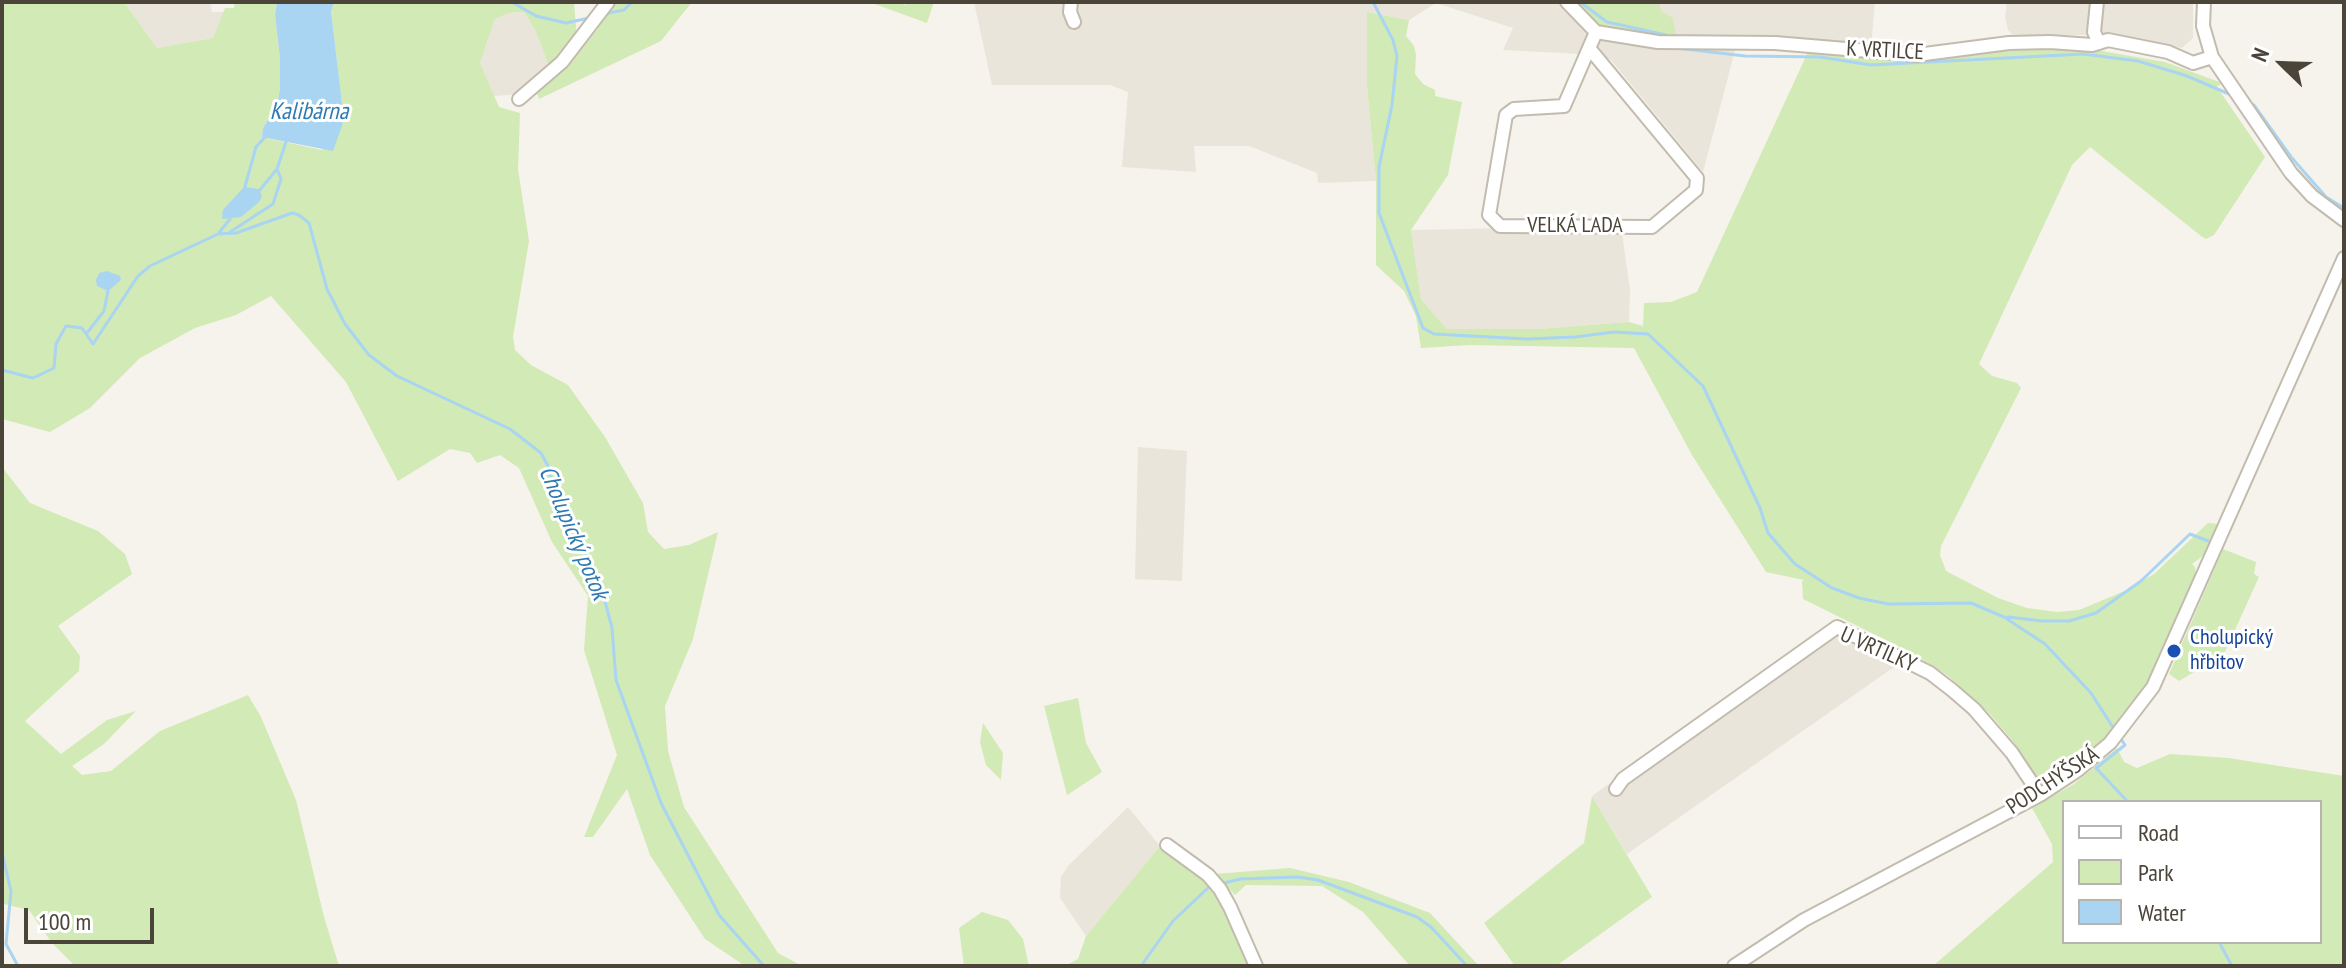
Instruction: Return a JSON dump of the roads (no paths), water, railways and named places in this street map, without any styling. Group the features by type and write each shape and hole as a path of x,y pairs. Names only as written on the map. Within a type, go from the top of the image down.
{"street":[{"path":"1071,2 1070,12 1074,22"},
{"path":"1567,2 1596,32"},
{"path":"2097,2 2094,32 2099,43"},
{"path":"2204,2 2203,26 2212,57 2291,173 2312,196 2344,220"},
{"path":"519,99 562,62 603,10"},
{"name":"K VRTILCE","path":"1596,32 1658,42 1775,43 1917,55 2009,43 2092,45 2108,40 2168,52 2193,63 2212,57"},
{"name":"VELKÁ LADA","path":"1589,48 1697,178 1696,190 1652,227 1500,226 1489,215 1506,115 1514,109 1564,106 1589,48 1596,32"},
{"name":"PODCHÝŠSKÁ","path":"1734,966 1804,920 2040,795 2078,770 2110,743 2153,687 2344,258"},
{"name":"U VRTILKY","path":"1616,789 1623,779 1837,627 1930,673 1952,690 1974,709 2012,753 2040,795"},
{"path":"1167,845 1193,862 1220,889 1256,966"}],"water":[{"name":"Kalibárna","path":"277,2 334,2 331,11 344,120 333,151 262,137 263,128 277,106 280,89 275,15"},
{"path":"244,187 259,189 262,196 259,202 241,217 222,219 223,210"},
{"path":"107,271 120,276 121,280 108,291 97,286 96,280 99,273"}],"waterway":[{"path":"512,2 536,16 566,23 589,18"},
{"path":"604,14 624,10 632,2"},
{"path":"1373,2 1393,40 1397,56 1392,105 1379,167 1379,213 1423,328 1434,334 1527,339 1614,332 1648,334 1703,386 1760,508 1768,533 1795,564 1832,588 1859,598 1888,604 1971,603 2004,617 2045,644 2091,693 2114,729"},
{"path":"1580,2 1607,22 1666,35"},
{"path":"1677,48 1745,56 1820,57 1871,65 2083,54 2138,61 2187,76 2229,94"},
{"path":"2254,105 2292,158 2326,197 2344,208"},
{"path":"244,190 256,147 267,135"},
{"path":"259,191 277,169 287,139"},
{"path":"230,232 273,204 281,179 277,169"},
{"name":"Cholupický potok","path":"218,234 236,233 292,213 299,215 309,223 327,289 345,324 369,355 397,376 510,429 541,453 548,466 556,504 602,590 612,628 616,680 661,803 719,915 764,966"},
{"path":"2,370 33,378 54,368 56,344 66,326 82,328 93,344 138,276 150,266 218,234 230,219"},
{"path":"87,333 104,311 108,291"},
{"path":"2008,617 2069,621 2096,613 2141,581 2190,534 2208,541"},
{"path":"2121,739 2125,745 2096,768 2126,800"},
{"path":"2,853 11,891 6,944 18,966"},
{"path":"1224,883 1240,879 1297,877 1318,880 1417,917 1431,927 1467,966"},
{"path":"1141,966 1173,921 1210,886"},
{"path":"2220,944 2232,966"}],"place":[{"name":"Cholupický hřbitov","path":"2174,651"}]}
